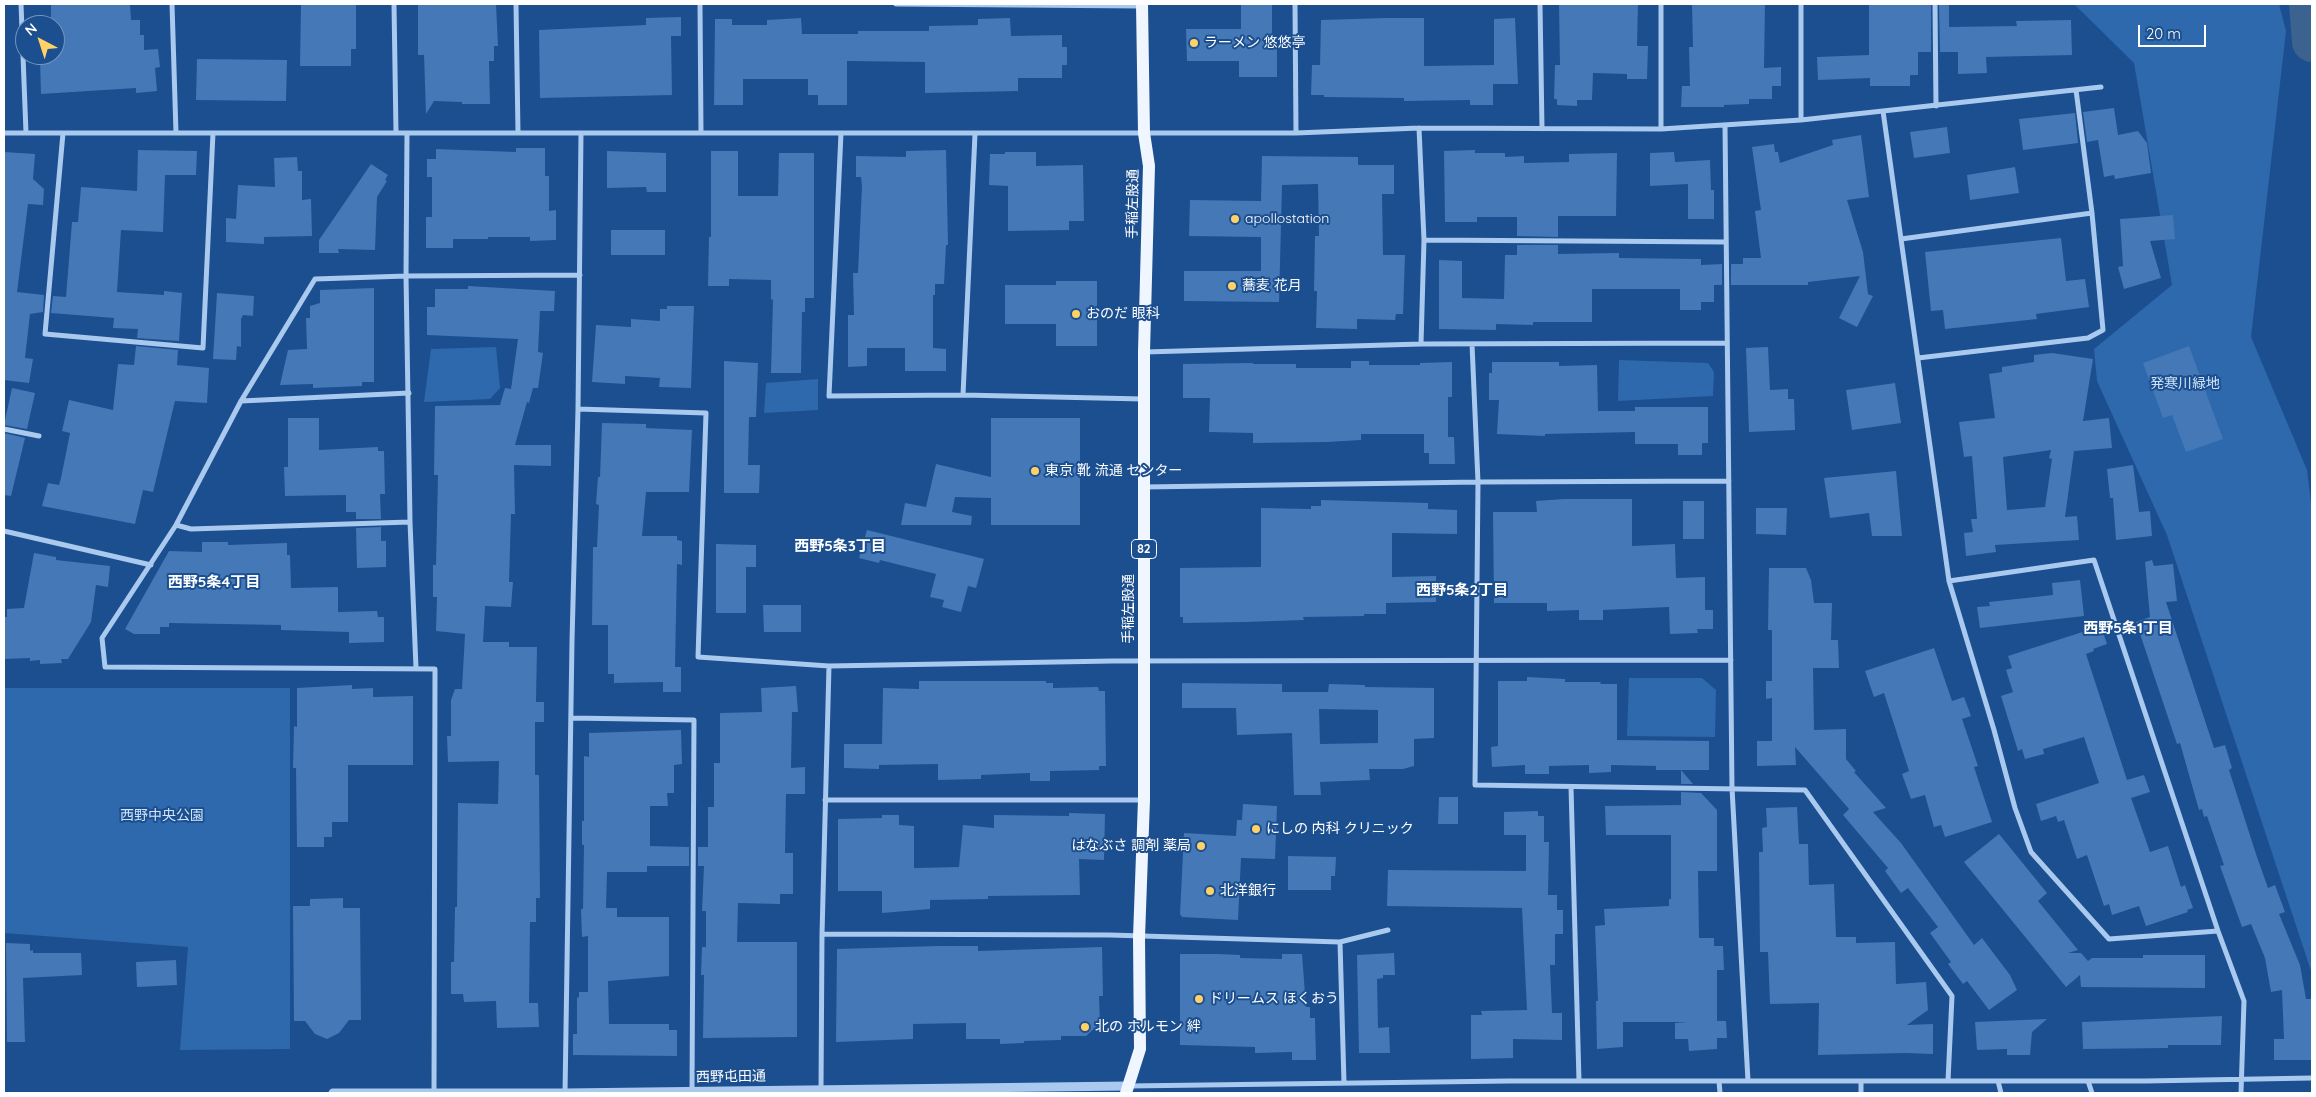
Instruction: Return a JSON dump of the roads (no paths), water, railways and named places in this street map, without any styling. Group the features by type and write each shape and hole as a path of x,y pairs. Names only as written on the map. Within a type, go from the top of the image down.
{"main road":[{"name":"手稲左股通","path":"1127,1089 1140,1050 1139,937 1144,800 1144,352 1149,166 1144,133 1142,5"}],"street":[{"path":"21,4 26,133"},
{"path":"172,4 176,133"},
{"path":"394,4 396,133"},
{"path":"516,4 518,133"},
{"path":"700,4 702,132"},
{"path":"896,4 1142,5"},
{"path":"1296,4 1296,133"},
{"path":"1540,4 1542,129"},
{"path":"1661,4 1661,129"},
{"path":"1801,4 1801,120"},
{"path":"1935,4 1936,106"},
{"path":"4,133 702,132 975,134 1296,133 1419,128 1661,129 1801,120 2101,87"},
{"path":"1918,358 2088,338 2103,330 2092,213 2076,90"},
{"path":"1883,111 1949,581 1994,730 2015,808 2031,852 2108,938 2218,931"},
{"path":"1725,125 1732,788 1748,1081"},
{"path":"1419,128 1424,240 1421,344"},
{"path":"64,133 45,334 203,348 213,133"},
{"path":"407,133 406,276 410,522 416,668"},
{"path":"565,1093 572,642 578,409 580,133"},
{"path":"841,133 829,396 963,394 1144,399"},
{"path":"963,394 975,134"},
{"path":"1901,240 2092,213"},
{"path":"1424,240 1726,242"},
{"path":"434,1093 435,669 105,668 102,638 176,525 241,401 315,279 406,276 580,275"},
{"path":"1144,352 1421,344 1727,343"},
{"path":"1472,344 1478,482 1475,785 1805,790 1952,996 1948,1081"},
{"path":"241,401 409,393"},
{"path":"578,409 706,413 698,656 829,666 1144,661 1731,660"},
{"path":"4,429 39,436"},
{"path":"1144,487 1478,482 1729,481"},
{"path":"176,525 191,529 410,522"},
{"path":"4,531 151,565"},
{"path":"1949,581 2094,560 2218,931 2244,1001 2241,1093"},
{"path":"821,1090 822,934 829,666"},
{"path":"572,718 694,720 692,1091"},
{"path":"1571,786 1579,1081"},
{"path":"825,800 1144,800"},
{"path":"822,934 1139,937 1340,942 1388,930"},
{"path":"1340,942 1344,1083"},
{"path":"1127,1089 1344,1083 2088,1081 2312,1078"},
{"path":"1719,1081 1720,1093"},
{"path":"1861,1081 1861,1093"},
{"path":"1998,1081 2001,1093"},
{"path":"2088,1081 2092,1093"},
{"name":"西野屯田通","path":"334,1093 1127,1089"}],"waterway":[{"path":"2309,4 2312,42"}],"place":[{"name":"ラーメン 悠悠亭","path":"1194,43"},
{"name":"apollostation","path":"1235,219"},
{"name":"蕎麦 花月","path":"1232,286"},
{"name":"おのだ 眼科","path":"1076,314"},
{"name":"東京 靴 流通 センター","path":"1035,471"},
{"name":"にしの 内科 クリニック","path":"1256,829"},
{"name":"はなぶさ 調剤 薬局","path":"1201,846"},
{"name":"北洋銀行","path":"1210,891"},
{"name":"ドリームス ほくおう","path":"1199,999"},
{"name":"北の ホルモン 絆","path":"1085,1027"}],"district":[{"name":"西野5条3丁目","path":"840,546"},
{"name":"西野5条4丁目","path":"214,582"},
{"name":"西野5条2丁目","path":"1462,590"},
{"name":"西野5条1丁目","path":"2128,628"}],"park label":[{"name":"発寒川緑地","path":"2185,384"},
{"name":"西野中央公園","path":"162,816"}]}
